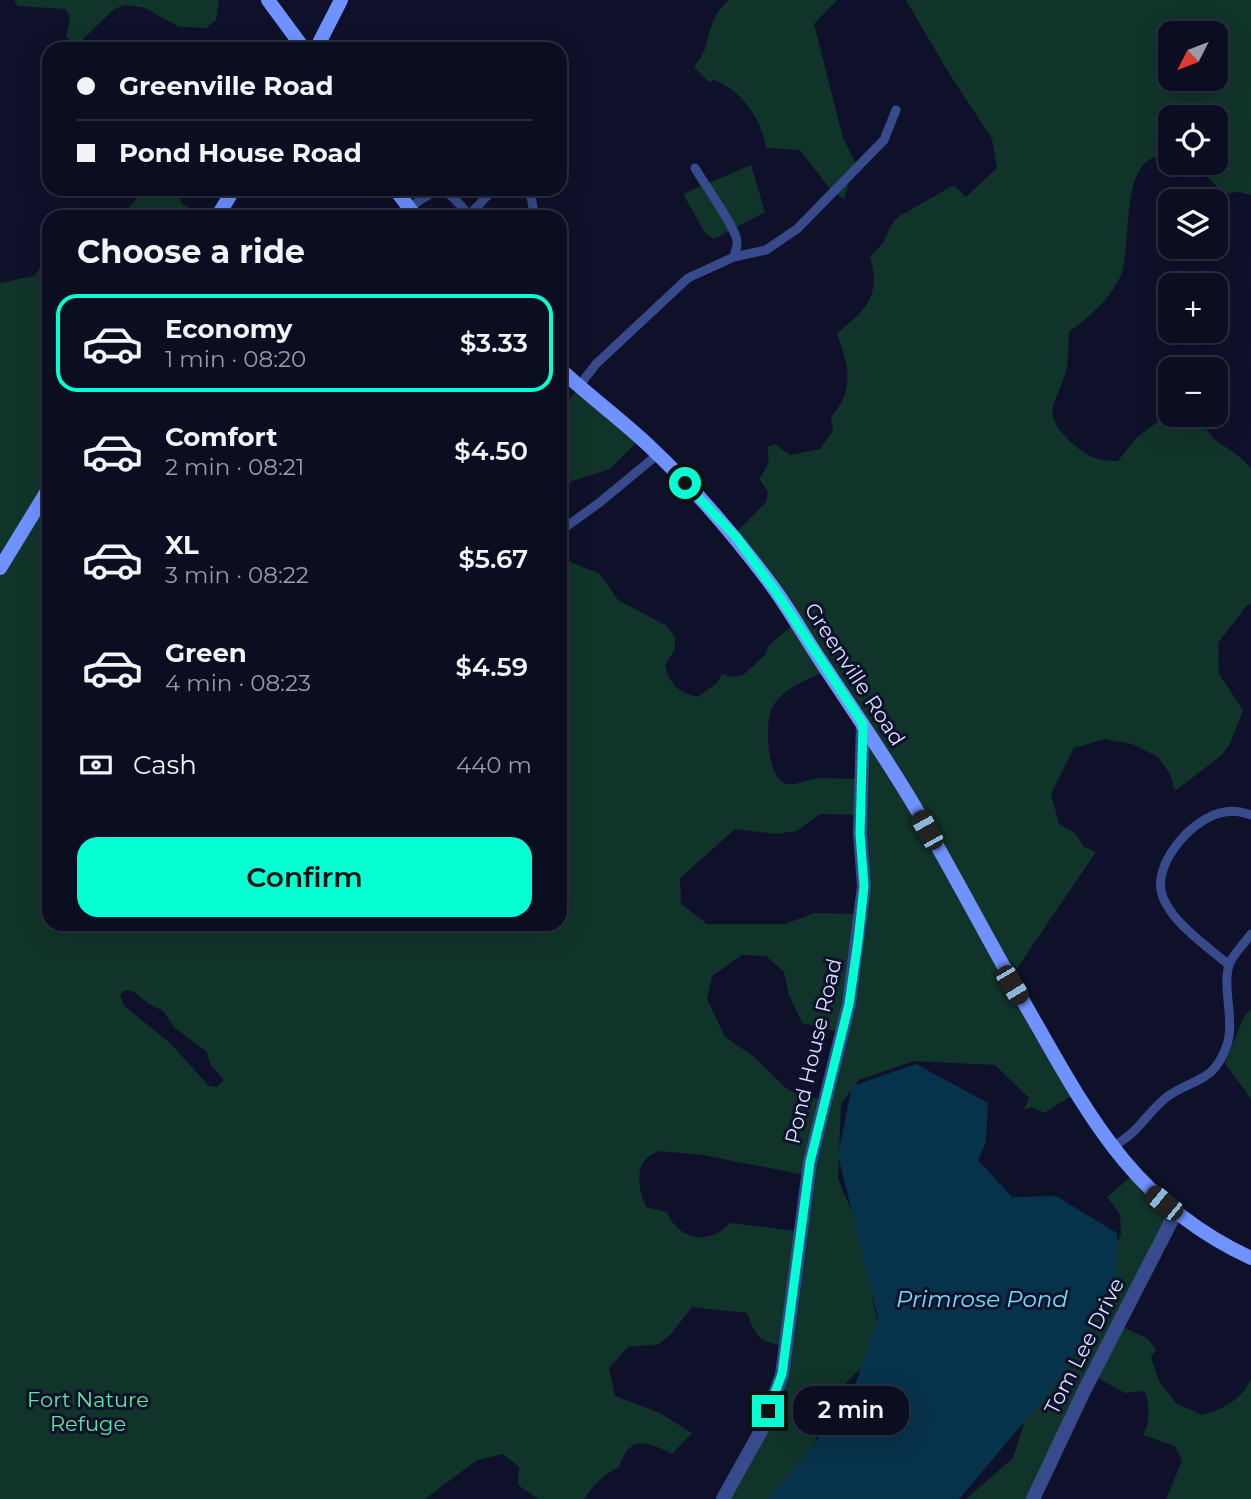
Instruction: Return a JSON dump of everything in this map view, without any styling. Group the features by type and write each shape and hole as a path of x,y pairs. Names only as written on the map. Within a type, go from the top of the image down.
{"main road":[{"path":"268,0 299,42"},
{"path":"320,42 341,0"},
{"path":"400,196 411,210"},
{"name":"Greenville Road","path":"567,375 657,455 736,537 776,592 915,807 1007,977 1089,1115 1113,1147 1153,1194 1221,1244 1251,1258"},
{"path":"0,568 42,499"}],"street":[{"name":"Pond House Road","path":"723,1499 762,1429 782,1374 810,1162 849,1004 864,886 860,834 863,724"},
{"name":"Tom Lee Drive","path":"1033,1499 1084,1391 1176,1212"}],"lane":[{"path":"579,386 596,364 688,278 734,257 766,250 797,229 884,140 896,110"},
{"path":"695,168 721,208 737,241 734,257"},
{"path":"415,210 428,196"},
{"path":"452,196 463,210"},
{"path":"474,210 487,196"},
{"path":"567,526 657,455"},
{"path":"1229,965 1173,914 1161,892 1161,876 1184,836 1205,819 1224,812 1241,811 1251,815"},
{"path":"1113,1147 1133,1132 1153,1109 1170,1095 1196,1084 1210,1073 1222,1056 1231,1027 1227,1003 1229,965 1251,934"}],"green space":[{"path":"14,0 219,0 216,20 206,28 179,27 145,8 125,5 114,9 80,42 73,42 66,37 70,18 66,9 18,6"},
{"path":"729,0 837,0 814,24 843,138 855,162 844,199 830,189 800,150 766,148 755,116 741,98 714,80 709,82 694,67 705,49 716,15"},
{"name":"Fort Nature Refuge","path":"906,0 1251,0 1251,195 1239,192 1228,193 1228,189 1219,189 1206,175 1228,175 1228,105 1158,105 1158,157 1144,165 1136,177 1120,277 1105,300 1069,332 1066,371 1053,409 1053,417 1062,433 1083,452 1099,459 1118,461 1136,438 1158,422 1158,427 1204,427 1214,439 1251,468 1251,604 1247,605 1218,643 1219,674 1243,710 1230,744 1222,755 1175,791 1170,774 1158,757 1132,744 1105,739 1074,748 1051,794 1059,824 1075,833 1084,847 1096,852 1009,980 1073,1095 1044,1113 1032,1107 1024,1110 1029,1098 995,1065 914,1061 859,1080 841,1104 838,1179 870,1254 873,1302 882,1341 876,1353 830,1399 811,1452 782,1499 721,1499 781,1375 782,1345 767,1342 758,1336 747,1313 692,1307 671,1334 659,1344 628,1347 609,1368 615,1396 660,1413 692,1433 672,1454 647,1444 634,1445 623,1456 619,1467 599,1480 584,1499 538,1499 518,1485 519,1467 503,1454 477,1460 425,1499 0,1499 0,283 35,276 42,264 42,931 567,931 567,561 600,574 618,600 667,626 675,637 675,649 665,666 673,683 685,693 697,697 717,683 722,674 732,677 743,675 765,655 768,646 793,625 734,535 766,502 768,492 759,478 768,464 767,447 775,444 790,455 820,449 833,431 831,417 844,397 848,376 837,333 856,317 868,301 874,282 870,257 884,242 891,225 898,217 954,185 966,197 997,168 992,139","holes":["822,673 863,732 856,779 818,778 787,784 780,780 775,772 768,736 773,706 783,694","820,814 857,815 860,914 814,913 785,924 707,924 681,904 680,878 735,829 776,834 797,831","742,955 766,956 784,972 789,995 802,1023 839,1032 822,1100 788,1090 753,1056 725,1037 707,999 712,976","126,990 134,992 163,1011 174,1027 207,1052 210,1064 224,1080 217,1087 209,1086 169,1042 124,1006 120,994","660,1151 703,1155 805,1175 797,1231 730,1223 713,1235 695,1237 686,1234 667,1212 646,1207 639,1182 641,1167 645,1160"]},
{"path":"751,165 765,212 714,239 705,233 683,194"},
{"path":"139,196 178,196 182,204 194,210 122,210 127,209"},
{"path":"577,389 639,440 610,469 572,481 567,486 567,403"},
{"path":"1251,1009 1251,1099 1225,1063 1244,1017"},
{"path":"1133,1175 1174,1214 1119,1325 1148,1339 1156,1350 1151,1357 1159,1381 1176,1403 1202,1415 1231,1403 1251,1379 1251,1499 1166,1499 1182,1461 1175,1446 1143,1435 1148,1413 1145,1391 1125,1393 1094,1376 1031,1499 966,1499 1013,1458 1025,1420 1103,1264 1121,1235 1120,1214 1107,1197"}],"water":[{"name":"Primrose Pond","path":"916,1064 988,1103 986,1142 978,1160 1012,1197 1056,1196 1117,1233 1116,1284 1058,1382 959,1499 768,1499 850,1400 878,1318 838,1155 852,1086"}],"route":[{"path":"685,483 736,537 776,592 863,724 860,834 864,886 858,941 849,1004 810,1162 782,1374 768,1411"}]}
